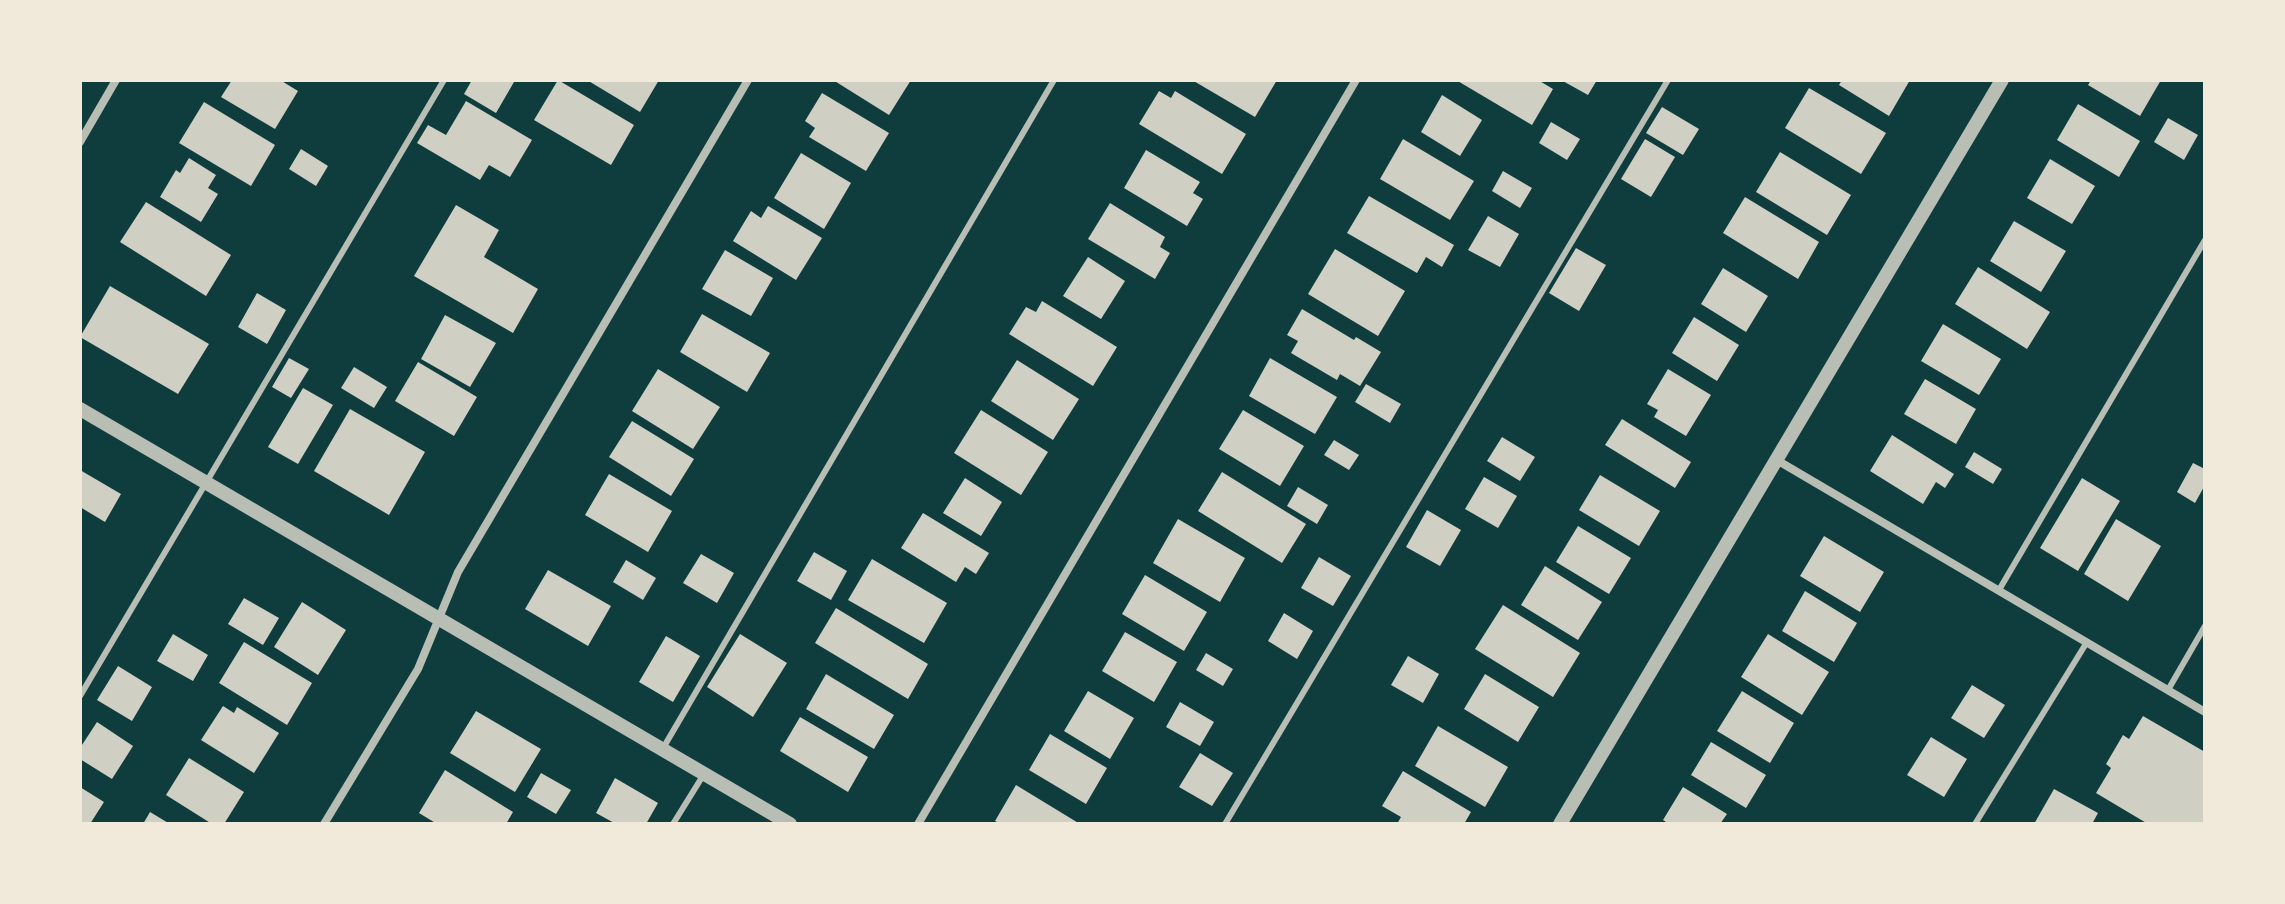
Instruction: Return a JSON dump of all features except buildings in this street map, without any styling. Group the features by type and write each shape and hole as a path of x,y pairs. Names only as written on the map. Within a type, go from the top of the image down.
{"street":[{"path":"80,142 116,80"},
{"path":"324,824 418,669 458,572 748,80"},
{"path":"918,824 1356,80"},
{"path":"1560,824 2002,80"},
{"path":"80,409 790,824"},
{"path":"1775,459 2205,712"}],"lane":[{"path":"80,696 444,80"},
{"path":"662,750 1054,80"},
{"path":"1225,824 1668,80"},
{"path":"1999,590 2205,240"},
{"path":"2168,690 2205,626"},
{"path":"1975,824 2087,642"},
{"path":"673,824 704,774"}]}
